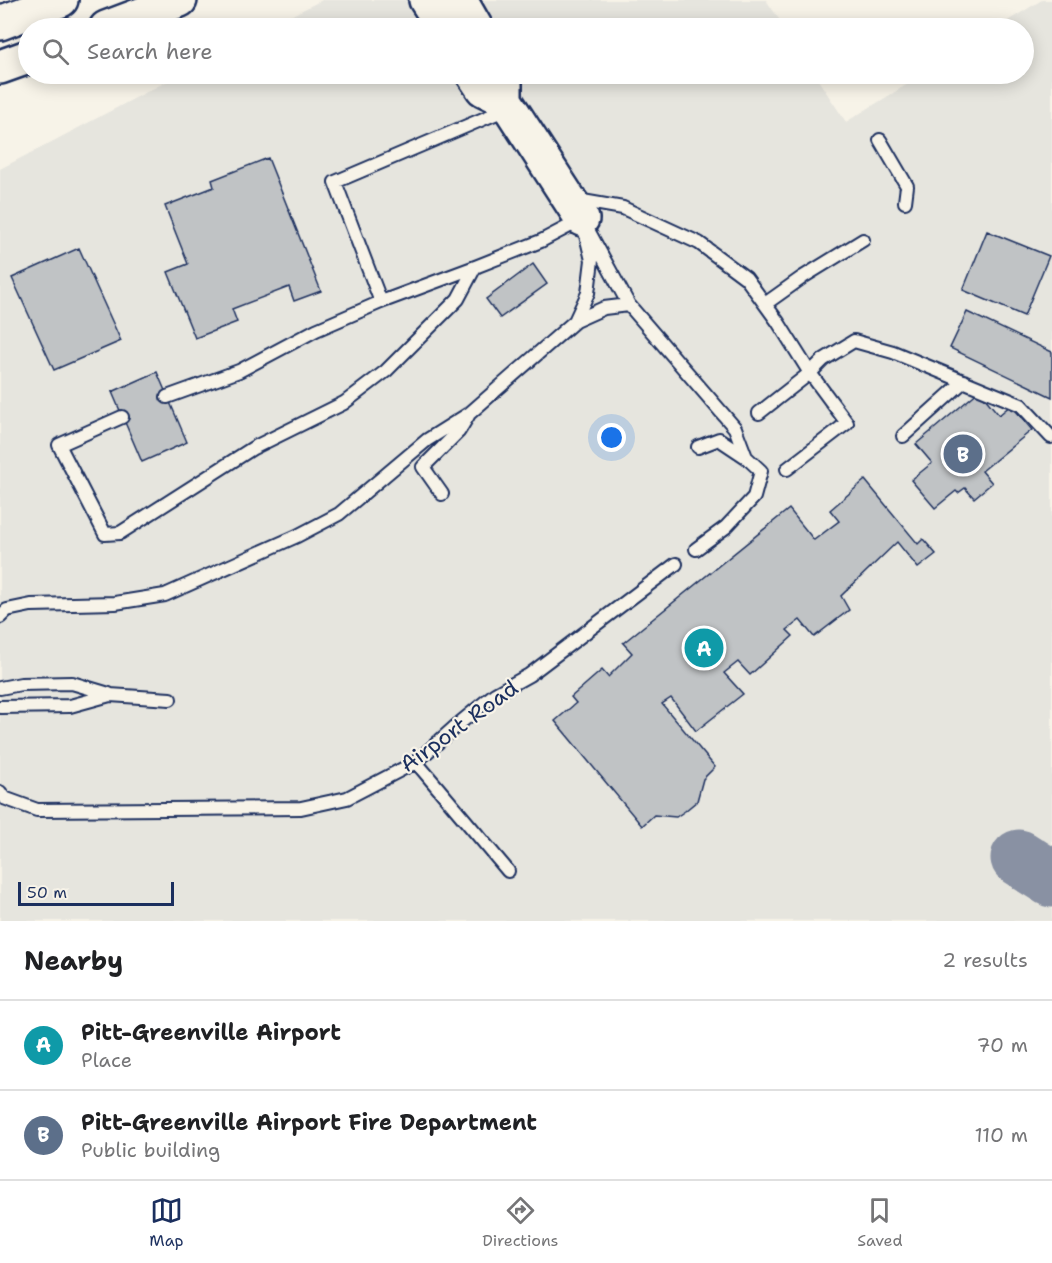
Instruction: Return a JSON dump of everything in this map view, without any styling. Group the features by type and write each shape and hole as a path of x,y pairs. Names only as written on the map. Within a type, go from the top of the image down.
{"street":[{"path":"132,18 180,0"},
{"path":"426,0 438,18"},
{"path":"460,0 470,18"},
{"path":"0,23 43,3"},
{"path":"0,67 18,61"},
{"path":"480,84 483,89 506,94 576,209"}],"lane":[{"path":"381,302 335,182 506,94"},
{"path":"880,140 907,186 905,202"},
{"path":"167,397 239,370 316,330 381,302 541,241 576,209 623,207 699,243 746,278 847,423 787,469"},
{"path":"576,209 629,305 735,428 746,457"},
{"path":"575,321 588,293 592,261 576,209"},
{"path":"765,304 803,277 863,240"},
{"path":"122,417 59,445 105,534 120,533 253,448 344,403 386,371 458,298 474,267"},
{"path":"0,617 6,610 31,605 115,603 165,595 297,536 339,514 427,440 470,413 575,321 604,308 629,305"},
{"path":"759,413 823,360 854,341 893,352 1021,405 1051,437"},
{"path":"903,436 964,381"},
{"path":"442,494 423,466 459,431 470,413"},
{"path":"696,549 726,527 754,497 761,471 746,457 719,439 698,447"},
{"name":"Airport Road","path":"0,792 4,798 37,810 301,808 347,798 416,762 495,694 529,675 676,564"},
{"path":"0,688 21,684 72,683 110,694 170,699"},
{"path":"0,707 70,706 110,694"},
{"path":"416,762 508,871"}],"shaded area":[{"path":"322,0 766,0 778,18 287,18"},
{"path":"1042,0 1052,0 1052,921 0,921 0,169 162,84 821,84 846,122 908,84 1034,84 1034,18 1012,18"}],"building":[{"path":"268,158 321,291 294,301 289,287 232,309 237,322 195,338 168,272 188,264 165,206 214,187 212,180"},
{"path":"987,231 1049,256 1024,316 963,290"},
{"path":"79,248 121,341 54,370 12,278"},
{"path":"533,264 547,284 500,318 486,299"},
{"path":"967,312 1052,352 1052,397 950,348"},
{"path":"157,372 187,442 142,462 112,392"},
{"path":"979,391 999,415 1011,405 1032,430 982,471 992,483 974,498 965,488 958,493 956,491 935,508 911,480 932,463 916,444"},
{"path":"865,480 918,544 923,539 936,554 918,568 897,542 841,596 849,610 814,637 800,620 787,630 793,636 750,675 738,662 724,673 743,694 696,731 671,698 662,704 715,767 703,779 697,801 685,811 676,817 654,815 642,826 555,721 576,703 571,697 602,670 608,677 632,653 623,643 789,509 814,540 839,521 830,510"}],"taxiway":[{"path":"1019,858 1052,879"}],"place":[{"name":"Pitt-Greenville Airport Fire Department","path":"963,454"},
{"name":"Pitt-Greenville Airport","path":"704,648"}]}
